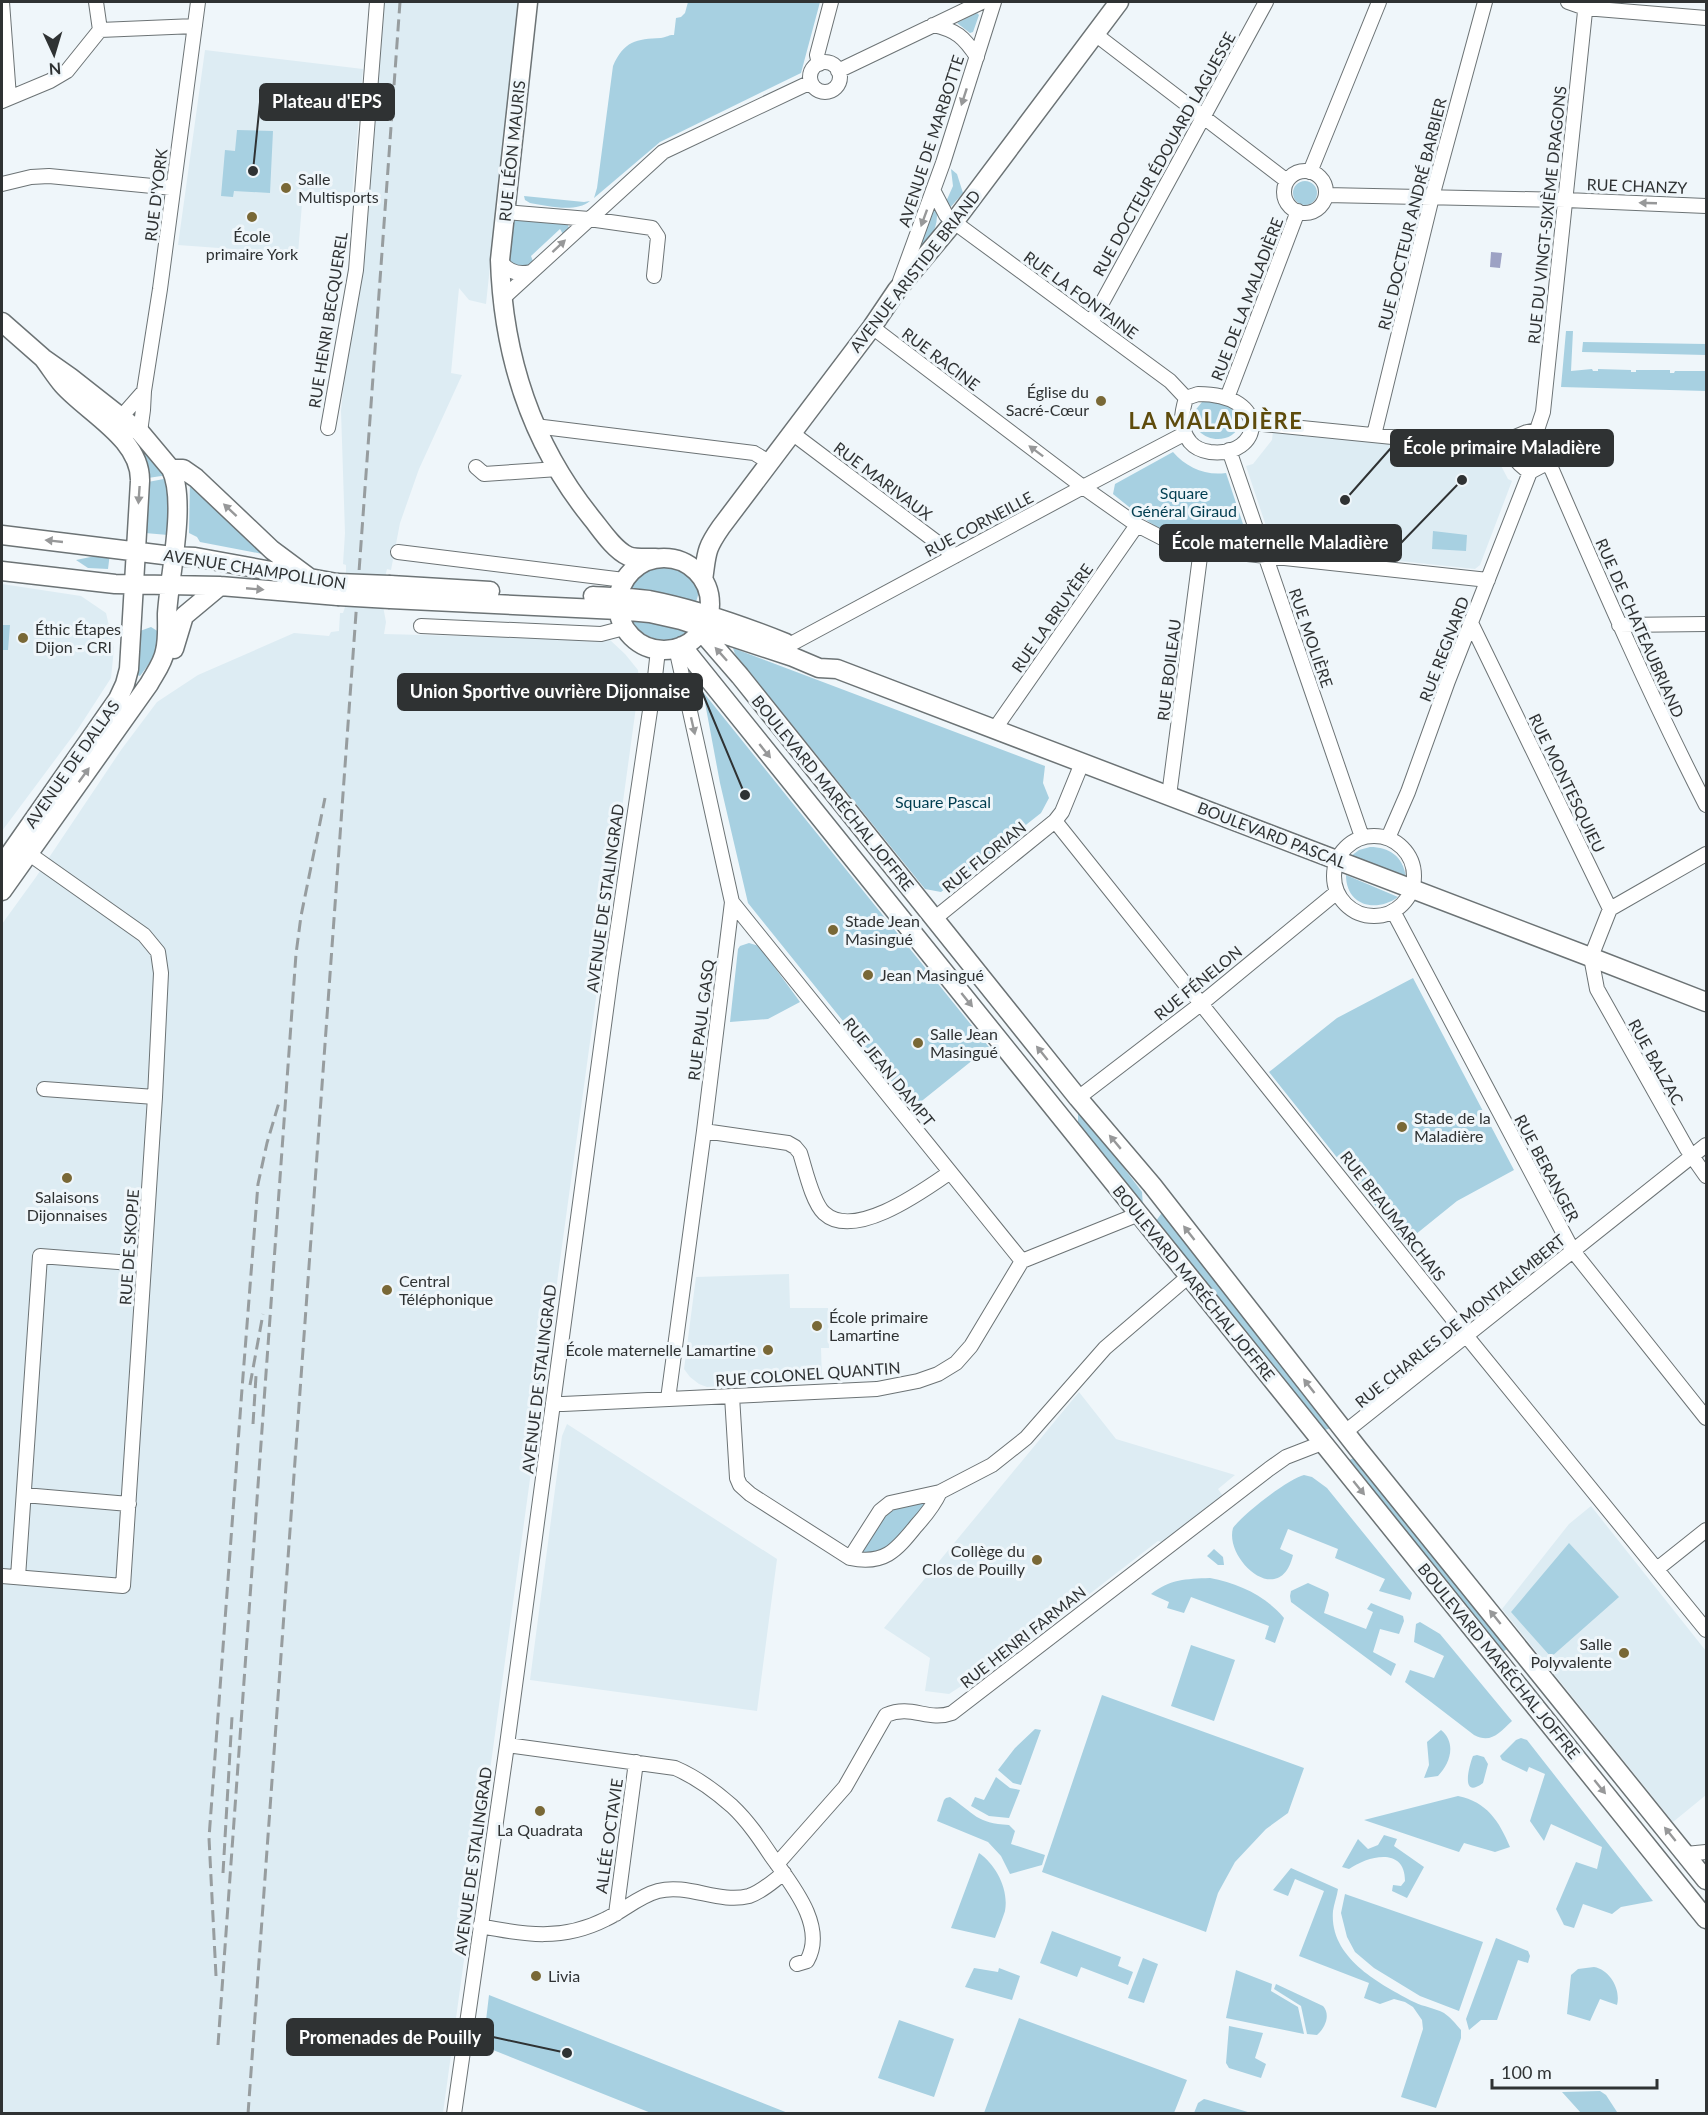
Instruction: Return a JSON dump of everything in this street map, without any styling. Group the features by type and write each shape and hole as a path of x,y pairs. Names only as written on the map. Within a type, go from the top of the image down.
{"main road":[{"name":"RUE LÉON MAURIS","path":"528,2 500,260 501,300 509,346 535,426 578,501 621,551"},
{"name":"AVENUE ARISTIDE BRIAND","path":"703,580 704,560 711,540 872,327 897,290 954,222 1119,2"},
{"path":"2,322 70,377 116,423 140,432 171,469 183,469 196,478 272,550 311,579"},
{"name":"AVENUE DE DALLAS","path":"2,865 118,699 129,669 140,471 116,423"},
{"name":"AVENUE DE DALLAS","path":"2,891 149,684 165,652 177,491 171,469"},
{"name":"AVENUE CHAMPOLLION","path":"2,535 230,562 311,579 337,590"},
{"name":"AVENUE ARISTIDE BRIAND","path":"676,559 684,557 711,540"},
{"path":"621,551 635,558 676,559 688,564 703,580 710,597 704,624 690,642 672,648 640,644 624,628 618,604 625,578 625,562 621,551"},
{"path":"625,578 641,563 656,558"},
{"name":"AVENUE CHAMPOLLION","path":"2,571 133,585 390,592 618,604 648,600 704,624"},
{"name":"AVENUE DE DALLAS","path":"149,684 165,668 171,657 184,616 220,586"},
{"name":"BOULEVARD PASCAL","path":"704,624 730,621 824,658 837,669"},
{"name":"BOULEVARD PASCAL","path":"704,624 819,668 837,669 1707,1002"},
{"name":"BOULEVARD MARÉCHAL JOFFRE","path":"704,624 740,676 937,923 1078,1098 1152,1185 1345,1432 1707,1880"},
{"name":"BOULEVARD MARÉCHAL JOFFRE","path":"672,648 921,943 1705,1916"},
{"path":"921,943 937,923"},
{"path":"1078,1098 1069,1107 1070,1121 1101,1167"},
{"path":"1139,1214 1147,1210 1151,1201 1152,1185"},
{"path":"1322,1443 1345,1432"},
{"path":"1499,1661 1519,1646"},
{"path":"1677,1882 1686,1854"}],"street":[{"path":"2,2 5,99 50,81 67,71 100,30 96,2"},
{"name":"RUE D'YORK","path":"140,432 198,2"},
{"name":"RUE HENRI BECQUEREL","path":"328,428 356,270 377,2"},
{"path":"819,64 817,55 831,2"},
{"path":"838,71 982,2"},
{"name":"AVENUE DE MARBOTTE","path":"897,290 933,190 994,2"},
{"name":"RUE DOCTEUR ÉDOUARD LAGUESSE","path":"1091,323 1266,2"},
{"path":"1310,172 1379,2"},
{"name":"RUE DOCTEUR ANDRÉ BARBIER","path":"1374,435 1432,197 1485,2"},
{"path":"1568,2 1707,18"},
{"name":"RUE DU VINGT-SIXIÈME DRAGONS","path":"1537,430 1543,412 1586,5"},
{"path":"933,25 948,28 959,34 977,57"},
{"path":"100,30 195,27"},
{"path":"1095,34 1287,181"},
{"path":"828,63 838,71 839,81 830,91 816,89 811,82 811,73 819,64 828,63"},
{"path":"501,300 663,152 811,82"},
{"path":"1310,172 1321,179 1325,185 1326,195 1318,208 1306,213 1289,206 1284,194 1287,181 1297,173 1310,172"},
{"path":"2,184 31,177 49,176 173,188"},
{"name":"RUE LA FONTAINE","path":"933,190 946,215 954,222 1170,381 1185,398"},
{"name":"RUE CHANZY","path":"1326,195 1566,200 1707,206"},
{"name":"RUE DE LA MALADIÈRE","path":"1227,398 1298,211"},
{"path":"505,212 589,219 647,227 655,231 658,240 654,276"},
{"path":"500,260 512,272 521,274 531,272"},
{"name":"RUE RACINE","path":"872,327 1083,487 1137,525 1170,542 1201,549 1488,580"},
{"path":"116,423 144,391"},
{"path":"1198,393 1227,398 1244,406 1250,414 1253,423 1246,441 1219,453 1205,451 1193,445 1184,434 1181,413 1185,398 1198,393"},
{"path":"1253,423 1512,449"},
{"path":"535,426 754,453 769,462"},
{"path":"1537,430 1547,463 1530,472 1519,465 1512,449 1515,437 1537,430"},
{"name":"RUE MARIVAUX","path":"792,433 955,556"},
{"name":"RUE CORNEILLE","path":"791,644 1184,434"},
{"name":"RUE MOLIÈRE","path":"1229,450 1362,837"},
{"name":"RUE DE CHATEAUBRIAND","path":"1547,463 1619,625 1671,736 1707,805"},
{"path":"476,468 484,474 558,469"},
{"name":"RUE REGNARD","path":"1388,838 1408,792 1448,681 1472,625 1530,472"},
{"name":"RUE LA BRUYÈRE","path":"994,730 1137,525"},
{"name":"RUE BOILEAU","path":"1167,795 1170,788 1201,549"},
{"path":"398,552 625,578"},
{"path":"1619,625 1707,624"},
{"name":"RUE MONTESQUIEU","path":"1472,625 1610,909"},
{"path":"421,626 601,634 624,628"},
{"name":"RUE PAUL GASQ","path":"668,1399 732,902 672,648"},
{"name":"AVENUE DE STALINGRAD","path":"454,2114 554,1403 560,1335 609,985 656,677 672,648"},
{"path":"1055,821 1062,812 1082,763"},
{"name":"RUE FLORIAN","path":"937,923 1055,821"},
{"name":"RUE BEAUMARCHAIS","path":"1055,821 1467,1337 1707,1630"},
{"path":"1375,835 1388,838 1399,844 1409,854 1415,873 1412,890 1403,904 1393,911 1380,915 1363,914 1348,906 1337,892 1334,877 1337,860 1348,845 1362,837 1375,835"},
{"name":"RUE DE SKOPJE","path":"2,1576 123,1586 161,973 158,952 144,935 28,853"},
{"path":"1591,957 1610,909 1707,854"},
{"name":"RUE FÉNELON","path":"1078,1098 1202,1003 1337,892"},
{"name":"RUE JEAN DAMPT","path":"732,902 1022,1262"},
{"name":"RUE BERANGER","path":"1393,911 1573,1251 1707,1418"},
{"name":"RUE BALZAC","path":"1591,957 1597,989 1691,1157 1707,1176"},
{"path":"44,1089 155,1096"},
{"path":"704,1131 779,1141 795,1147 800,1153 818,1206 824,1214 834,1220 849,1221 891,1210 912,1199 949,1173"},
{"name":"RUE CHARLES DE MONTALEMBERT","path":"1345,1432 1707,1145"},
{"path":"1022,1262 1139,1214"},
{"path":"18,1577 40,1256 144,1264"},
{"name":"RUE COLONEL QUANTIN","path":"554,1403 877,1389 918,1382 956,1363 971,1347 1022,1262"},
{"path":"850,1558 880,1511 890,1503 940,1492 992,1465 1026,1438 1105,1348 1189,1276"},
{"path":"732,1396 737,1478 740,1485 750,1494 850,1558 864,1561 880,1559 897,1550 934,1505 940,1492"},
{"name":"RUE HENRI FARMAN","path":"480,1926 522,1934 542,1935 580,1929 616,1914 648,1895 668,1889 731,1897 750,1895 760,1891 845,1787 886,1715 898,1710 935,1716 952,1713 1269,1469 1286,1457 1322,1443"},
{"path":"24,1495 129,1504"},
{"path":"1657,1569 1707,1530"},
{"path":"507,1745 675,1768 690,1774 704,1784 733,1807 802,1902 812,1934 809,1958 802,1964 797,1964"},
{"name":"ALLÉE OCTAVIE","path":"616,1914 636,1762"},
{"path":"1686,1854 1707,1852"}],"shaded area":[{"path":"382,2 518,2 486,304 469,300 459,288 451,373 462,375 419,469 400,523 391,570 387,569 386,573 383,606 386,622 384,634 610,640 638,670 639,685 443,2113 2,2114 2,924 121,750 157,702 198,675 294,633 329,636 331,632 339,631 340,613 343,613 346,604 346,565 343,564 345,533 341,411"},
{"path":"205,50 363,69 352,195 303,191 298,254 178,245"},
{"path":"1491,252 1502,253 1500,268 1490,267"},
{"path":"1273,431 1498,455 1498,460 1508,479 1512,481 1480,565 1475,569 1278,548 1272,544 1246,466 1253,464 1272,440"},
{"path":"2,584 81,596 106,613 114,648 111,678 78,729 2,831"},
{"path":"789,1274 790,1308 828,1308 829,1348 821,1348 822,1380 707,1387 690,1377 684,1369 696,1277"},
{"name":"Collège du Clos de Pouilly","path":"1079,1392 1116,1439 1235,1475 1218,1489 1223,1496 1164,1543 1158,1541 1017,1650 949,1694 925,1691 930,1658 884,1628"},
{"path":"567,1424 777,1559 757,1711 530,1680 562,1436"},
{"path":"1591,1506 1706,1651 1706,1795 1673,1822 1502,1609 1569,1524"}],"green space":[{"path":"688,2 820,2 801,73 660,142 594,198 613,66 626,46 644,39 674,35 676,18 685,13"},
{"path":"977,13 979,15 973,32 970,33 957,23"},
{"path":"237,130 273,131 270,193 234,191 233,197 221,196 225,150 235,151"},
{"path":"951,169 957,174 963,193 948,210 945,204 953,186"},
{"path":"1305,181 1314,184 1317,193 1314,202 1305,205 1296,202 1293,193 1296,184"},
{"path":"524,196 590,201 577,207 562,208 530,203 525,200"},
{"path":"932,206 936,208 937,216 934,230 913,261"},
{"path":"522,217 567,223 569,228 564,236 560,229 531,256 534,264 528,269 512,264 507,255 511,226 514,220"},
{"path":"1566,331 1573,331 1571,371 1670,370 1670,373 1674,373 1675,371 1706,371 1706,391 1561,387"},
{"path":"1583,342 1706,344 1706,355 1582,352"},
{"path":"1211,400 1231,407 1237,413 1240,424 1237,430 1228,437 1210,438 1196,427 1193,413 1202,402"},
{"path":"1520,438 1534,439 1540,460 1532,467 1518,454"},
{"path":"141,446 168,475 148,478 148,464"},
{"name":"Square Général Giraud","path":"1173,452 1184,462 1203,472 1226,473 1247,536 1240,544 1196,541 1171,534 1148,521 1113,494 1115,484"},
{"path":"169,478 168,535 145,533 148,482"},
{"path":"190,482 263,554 200,542 197,537 189,533"},
{"path":"1433,531 1467,535 1466,551 1432,549"},
{"path":"110,553 108,569 88,568 76,560"},
{"path":"667,564 692,576 701,590 696,602 654,592 629,589 639,573"},
{"path":"633,615 686,627 688,634 672,639 656,639 636,626 631,619"},
{"path":"2,625 10,625 8,650 2,650"},
{"path":"151,627 159,632 157,650 140,676 134,674 140,631"},
{"name":"Square Pascal","path":"733,648 1045,766 1043,783 1049,798 1041,813 941,892 925,889 735,654"},
{"name":"Jean Masingué","path":"703,692 989,1047 913,1108 748,903 720,783"},
{"path":"1377,847 1394,854 1402,863 1406,877 1351,856 1359,850"},
{"path":"1346,875 1398,897 1381,905 1364,904 1351,894 1347,886"},
{"path":"749,943 759,946 800,1002 768,1019 730,1022 738,949"},
{"name":"Stade de la Maladière","path":"1413,978 1514,1170 1457,1201 1405,1243 1269,1072 1337,1018"},
{"path":"1078,1111 1082,1112 1142,1192 1143,1207 1085,1136 1078,1122"},
{"path":"1162,1206 1225,1293 1331,1428 1322,1431 1156,1221 1161,1214"},
{"path":"1356,1457 1509,1648 1499,1654 1345,1462"},
{"path":"1304,1475 1312,1477 1327,1488 1412,1593 1410,1600 1379,1591 1385,1579 1335,1558 1338,1549 1288,1529 1280,1549 1293,1555 1286,1571 1277,1578 1266,1579 1255,1574 1245,1565 1232,1540 1233,1528 1266,1498"},
{"path":"927,1500 922,1513 883,1553 862,1553 861,1549 887,1510"},
{"path":"1569,1543 1619,1597 1551,1657 1511,1612"},
{"path":"1214,1549 1223,1557 1224,1565 1218,1565 1207,1556"},
{"path":"1210,1578 1231,1583 1251,1592 1277,1610 1284,1618 1275,1643 1265,1639 1269,1626 1191,1597 1184,1613 1167,1608 1169,1602 1151,1594 1165,1585 1179,1581"},
{"path":"1308,1583 1328,1592 1324,1613 1366,1629 1373,1612 1367,1609 1371,1603 1403,1616 1404,1621 1399,1634 1380,1629 1373,1652 1396,1664 1391,1676 1291,1602 1291,1591"},
{"path":"1420,1622 1440,1634 1512,1721 1499,1733 1490,1738 1474,1735 1405,1682 1410,1670 1434,1678 1444,1656 1414,1642 1416,1624"},
{"path":"1191,1645 1235,1660 1214,1721 1171,1706"},
{"path":"1102,1695 1304,1768 1288,1813 1266,1829 1235,1862 1218,1893 1206,1932 1042,1872"},
{"path":"1035,1729 1041,1730 1021,1785 1013,1783 998,1770 1015,1748"},
{"path":"1441,1730 1446,1735 1450,1747 1446,1766 1438,1776 1424,1778 1429,1765 1427,1742"},
{"path":"1521,1738 1527,1740 1653,1901 1621,1907 1612,1914 1583,1904 1574,1928 1564,1925 1556,1909 1576,1862 1597,1869 1602,1847 1551,1824 1544,1841 1530,1821 1545,1774 1529,1767 1527,1772 1502,1760 1500,1756"},
{"path":"1473,1756 1484,1757 1488,1764 1483,1783 1471,1787 1468,1773"},
{"path":"996,1777 1010,1788 1020,1790 1009,1818 989,1816 971,1806 975,1797 984,1800"},
{"path":"1458,1796 1477,1803 1491,1814 1510,1847 1495,1852 1464,1843 1459,1852 1364,1820"},
{"path":"950,1797 982,1820 1009,1825 1015,1831 1011,1844 1045,1855 1042,1865 1010,1874 1001,1856 988,1842 937,1821 944,1800"},
{"path":"1384,1835 1397,1839 1394,1846 1424,1867 1407,1898 1392,1891 1393,1885 1401,1886 1405,1881 1403,1870 1392,1858 1366,1860 1349,1869 1342,1867 1358,1839 1368,1849 1378,1845"},
{"path":"979,1853 996,1871 1005,1894 1005,1911 995,1938 951,1928"},
{"path":"1291,1868 1338,1889 1333,1911 1334,1928 1339,1943 1359,1967 1386,1987 1418,2004 1444,2013 1461,2030 1461,2038 1436,2108 1401,2097 1423,2029 1422,2020 1413,2007 1394,1999 1380,2004 1364,1998 1369,1983 1299,1956 1324,1891 1295,1879 1288,1896 1273,1890"},
{"path":"1345,1894 1483,1942 1459,2011 1420,1996 1374,1968 1355,1952 1347,1937 1341,1913"},
{"path":"1052,1931 1121,1957 1118,1966 1133,1972 1128,1985 1081,1967 1077,1977 1040,1963"},
{"path":"1496,1938 1528,1951 1530,1956 1528,1963 1518,1960 1497,2020 1481,2020 1469,2030 1466,2019"},
{"path":"1143,1958 1158,1964 1144,2003 1128,1998"},
{"path":"1594,1967 1605,1972 1613,1981 1618,1999 1617,2005 1600,1999 1590,2021 1567,2014 1571,1975 1578,1969"},
{"path":"974,1968 998,1972 999,1968 1020,1976 1012,2000 965,1987"},
{"path":"1236,1970 1272,1984 1271,1991 1298,2007 1304,2034 1226,2018"},
{"path":"1276,1984 1323,2006 1327,2013 1326,2021 1317,2035 1307,2034 1301,2006 1274,1989"},
{"path":"489,1995 788,2113 651,2113 483,2046"},
{"path":"1019,2018 1187,2080 1174,2113 984,2113"},
{"path":"899,2020 954,2039 934,2097 878,2078"},
{"path":"1229,2026 1263,2033 1255,2058 1266,2064 1261,2078 1229,2068 1226,2063"},
{"path":"1600,2091 1606,2095 1617,2112 1581,2113 1562,2092"},
{"path":"1204,2099 1251,2113 1194,2113 1198,2103"}],"railway":[{"path":"248,2114 400,2"},
{"path":"218,2045 296,954 301,916 325,798"},
{"path":"216,1976 209,1838 258,1184 280,1099"},
{"path":"250,1385 263,1314"},
{"path":"253,1424 256,1376"},
{"path":"223,1873 232,1717"}],"place":[{"name":"Plateau d'EPS","path":"253,171"},
{"name":"Salle Multisports","path":"286,188"},
{"name":"École primaire York","path":"252,217"},
{"name":"Église du Sacré-Cœur","path":"1101,401"},
{"name":"École maternelle Maladière","path":"1462,480"},
{"name":"École primaire Maladière","path":"1345,500"},
{"name":"Éthic Étapes Dijon - CRI","path":"23,638"},
{"name":"Union Sportive ouvrière Dijonnaise","path":"745,795"},
{"name":"Stade Jean Masingué","path":"833,930"},
{"name":"Jean Masingué","path":"868,975"},
{"name":"Salle Jean Masingué","path":"918,1043"},
{"name":"Stade de la Maladière","path":"1402,1127"},
{"name":"Salaisons Dijonnaises","path":"67,1178"},
{"name":"Central Téléphonique","path":"387,1290"},
{"name":"École primaire Lamartine","path":"817,1326"},
{"name":"École maternelle Lamartine","path":"768,1350"},
{"name":"Collège du Clos de Pouilly","path":"1037,1560"},
{"name":"Salle Polyvalente","path":"1624,1653"},
{"name":"La Quadrata","path":"540,1811"},
{"name":"Livia","path":"536,1976"},
{"name":"Promenades de Pouilly","path":"567,2053"}],"district":[{"name":"LA MALADIÈRE","path":"1216,421"}]}
